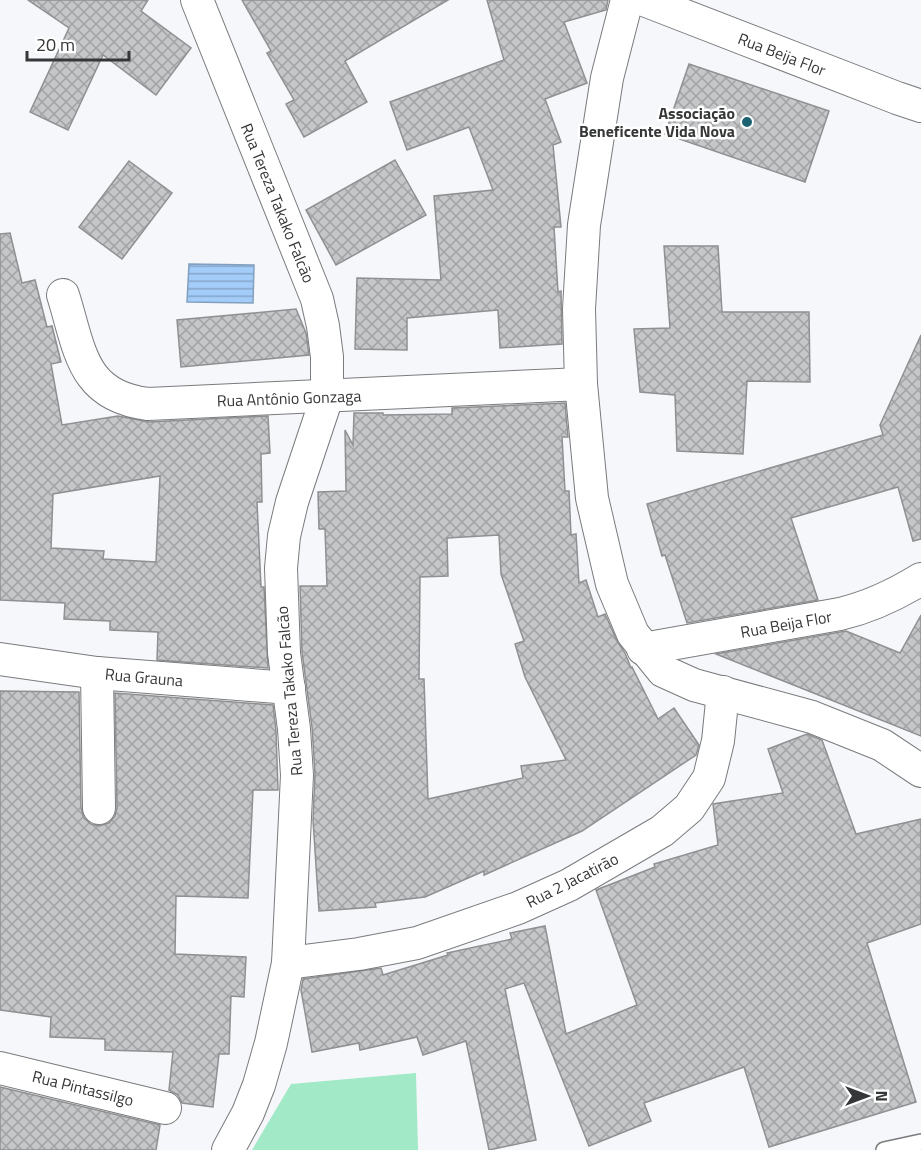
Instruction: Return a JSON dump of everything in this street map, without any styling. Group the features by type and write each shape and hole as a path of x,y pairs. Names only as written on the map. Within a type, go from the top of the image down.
{"street":[{"name":"Rua Tereza Takako Falcão","path":"197,0 317,299 327,357 327,397 292,502 284,536 281,579 284,653 297,775 288,963 271,1043 259,1086 228,1150"},
{"path":"627,0 607,78 584,225 579,309 581,384 592,498 610,573 633,634 663,671 694,685 812,717 882,746 921,771"},
{"name":"Rua Beija Flor","path":"644,0 921,106"},
{"name":"Rua Antônio Gonzaga","path":"63,295 86,368 96,383 130,402 148,404 327,397 581,384"},
{"name":"Rua Beija Flor","path":"644,649 857,610 893,597 921,579"},
{"name":"Rua Grauna","path":"0,659 97,673 289,688"},
{"path":"97,673 99,808"},
{"name":"Rua 2 Jacatirão","path":"288,963 359,954 417,943 518,908 569,885 662,831 689,808 709,778 718,741 723,692"},
{"name":"Rua Pintassilgo","path":"0,1068 165,1108"}],"lane":[{"path":"884,1150 921,1142"}],"green space":[{"path":"416,1073 418,1150 252,1150 291,1084"}],"water":[{"path":"189,264 254,265 253,303 187,302"}],"building":[{"path":"28,0 148,0 141,11 191,48 156,95 103,55 68,130 30,112 69,28"},
{"path":"242,0 448,0 345,61 367,102 304,137 286,104 294,100 267,53 271,51"},
{"path":"487,0 608,0 606,10 564,22 587,83 545,99 561,142 553,145 561,227 554,227 558,292 561,291 562,344 500,348 498,310 407,318 407,350 355,349 357,278 441,280 434,196 493,190 469,127 407,150 390,102 504,60"},
{"name":"Associação Beneficente Vida Nova","path":"689,64 829,111 805,182 665,134"},
{"path":"395,160 426,215 336,265 306,210"},
{"path":"129,161 172,193 122,259 79,227"},
{"path":"10,233 22,283 35,280 47,327 52,326 61,362 51,364 62,425 118,416 149,422 268,416 270,453 261,454 262,502 257,502 268,668 157,660 158,632 110,630 110,621 64,619 65,603 0,600 0,234","holes":["160,476 156,562 103,559 104,551 51,548 53,494"]},
{"path":"664,246 718,246 722,312 809,312 810,382 747,381 743,454 677,451 675,395 640,392 634,329 670,328"},
{"path":"296,309 306,333 309,355 181,367 177,320"},
{"path":"921,335 921,539 913,541 898,487 791,518 818,600 687,623 665,555 662,556 647,504 883,435 880,425"},
{"path":"565,403 568,437 562,437 565,491 569,491 571,535 576,534 579,583 586,580 598,617 605,614 658,719 674,708 699,745 696,755 582,831 484,875 484,871 425,897 375,903 376,907 319,911 313,820 315,774 312,727 302,652 300,586 327,586 325,529 319,529 318,492 346,491 345,430 353,445 354,413 452,414 452,408","holes":["499,535 501,574 524,641 515,644 525,677 566,760 521,766 523,778 428,799 424,679 419,679 420,577 448,576 447,538"]},
{"path":"921,615 921,736 716,654 846,631 900,653"},
{"path":"0,691 79,692 81,808 84,818 91,824 99,826 109,823 115,816 117,808 115,693 273,705 278,790 253,790 248,898 176,896 175,954 246,957 244,997 231,996 229,1054 219,1054 213,1107 182,1103 178,1095 169,1090 173,1052 105,1050 105,1039 50,1037 51,1017 0,1010"},
{"path":"807,734 822,740 856,834 921,819 921,924 867,943 916,1102 769,1147 744,1067 644,1103 651,1121 589,1146 524,983 505,989 536,1140 489,1150 466,1041 423,1055 417,1037 360,1050 359,1043 312,1052 301,990 303,979 381,968 383,975 448,955 447,953 512,939 510,933 545,926 566,1034 637,1005 596,890 655,867 654,864 718,845 713,804 783,793 768,749"},
{"path":"0,1087 160,1125 156,1150 0,1150"}],"place":[{"name":"Associação Beneficente Vida Nova","path":"747,122"}]}
